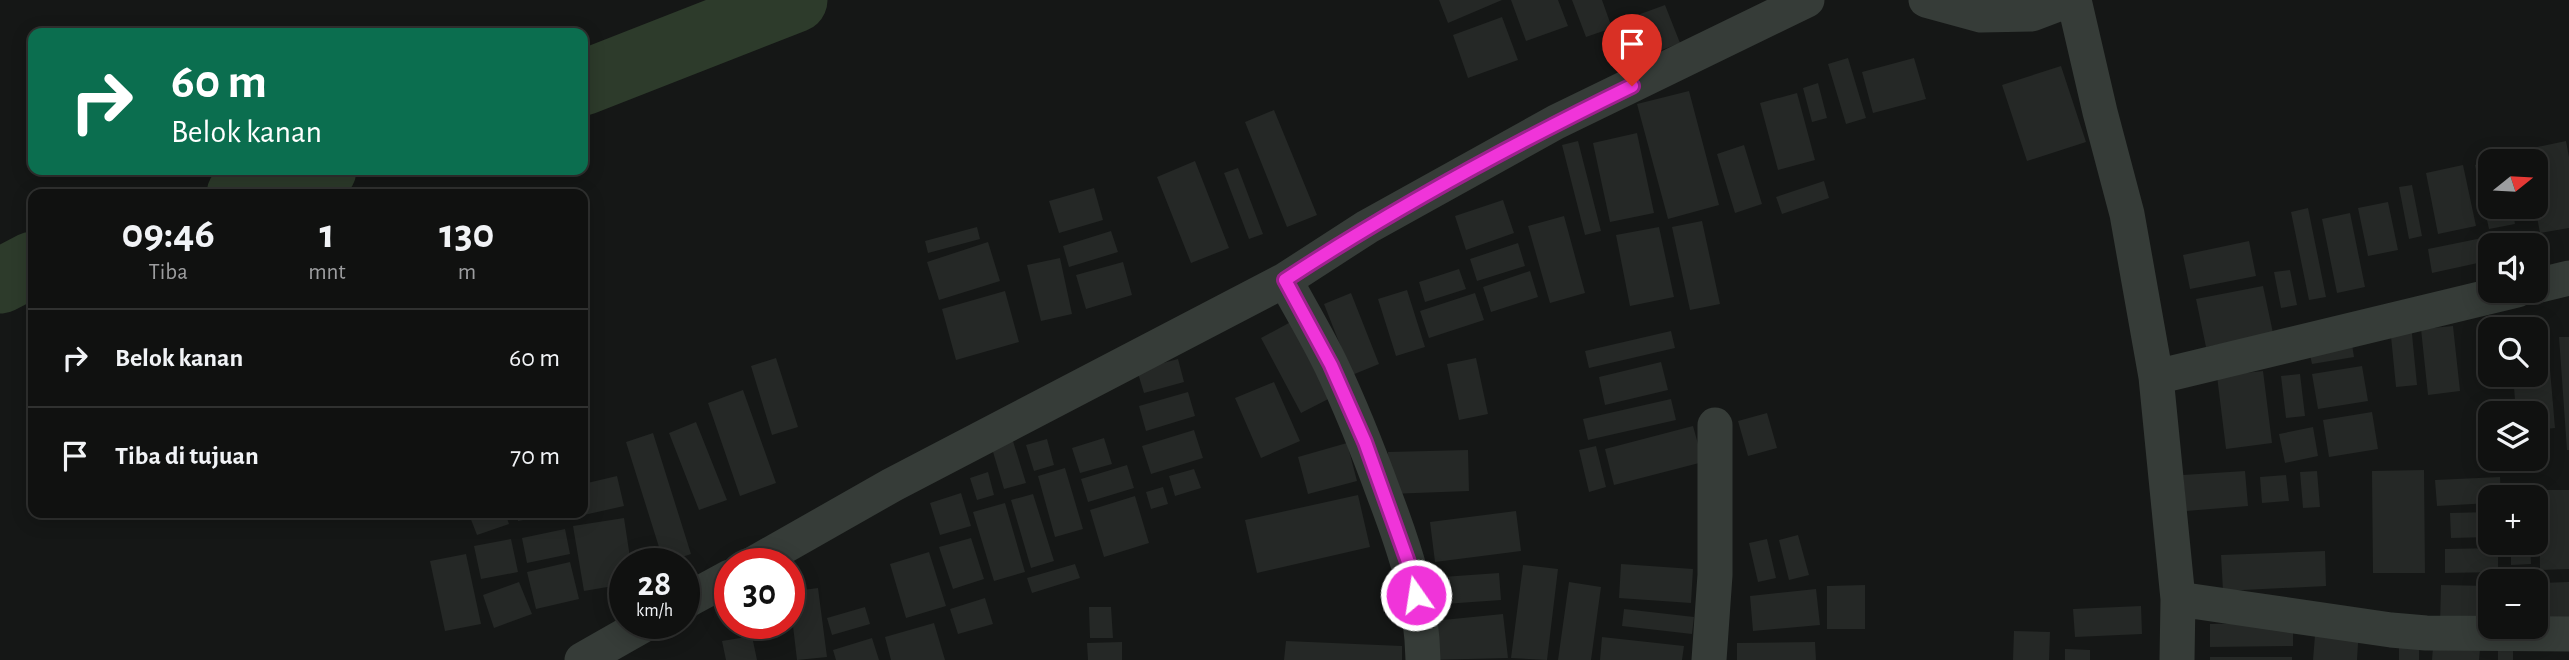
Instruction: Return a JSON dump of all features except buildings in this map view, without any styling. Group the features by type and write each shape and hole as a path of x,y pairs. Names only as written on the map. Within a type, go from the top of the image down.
{"street":[{"path":"781,548 892,485 1285,280 1367,227 1556,122 1807,0"},
{"path":"1926,0 1981,15 2032,14 2072,0 2127,214 2156,377 2178,600 2177,660"},
{"path":"2548,283 2569,278"},
{"path":"1285,280 1331,365 1365,442 1394,521 1413,576 1423,660"},
{"path":"2156,377 2478,299"},
{"path":"1709,660 1715,575 1715,425"},
{"path":"2178,600 2359,627 2425,647 2569,634"},
{"path":"582,660 619,639"}],"waterway":[{"path":"588,81 795,0"},
{"path":"257,189 306,175"},
{"path":"0,281 28,267"}],"route":[{"path":"1416,595 1413,576 1365,442 1331,365 1285,280 1367,227 1556,122 1632,86"}]}
